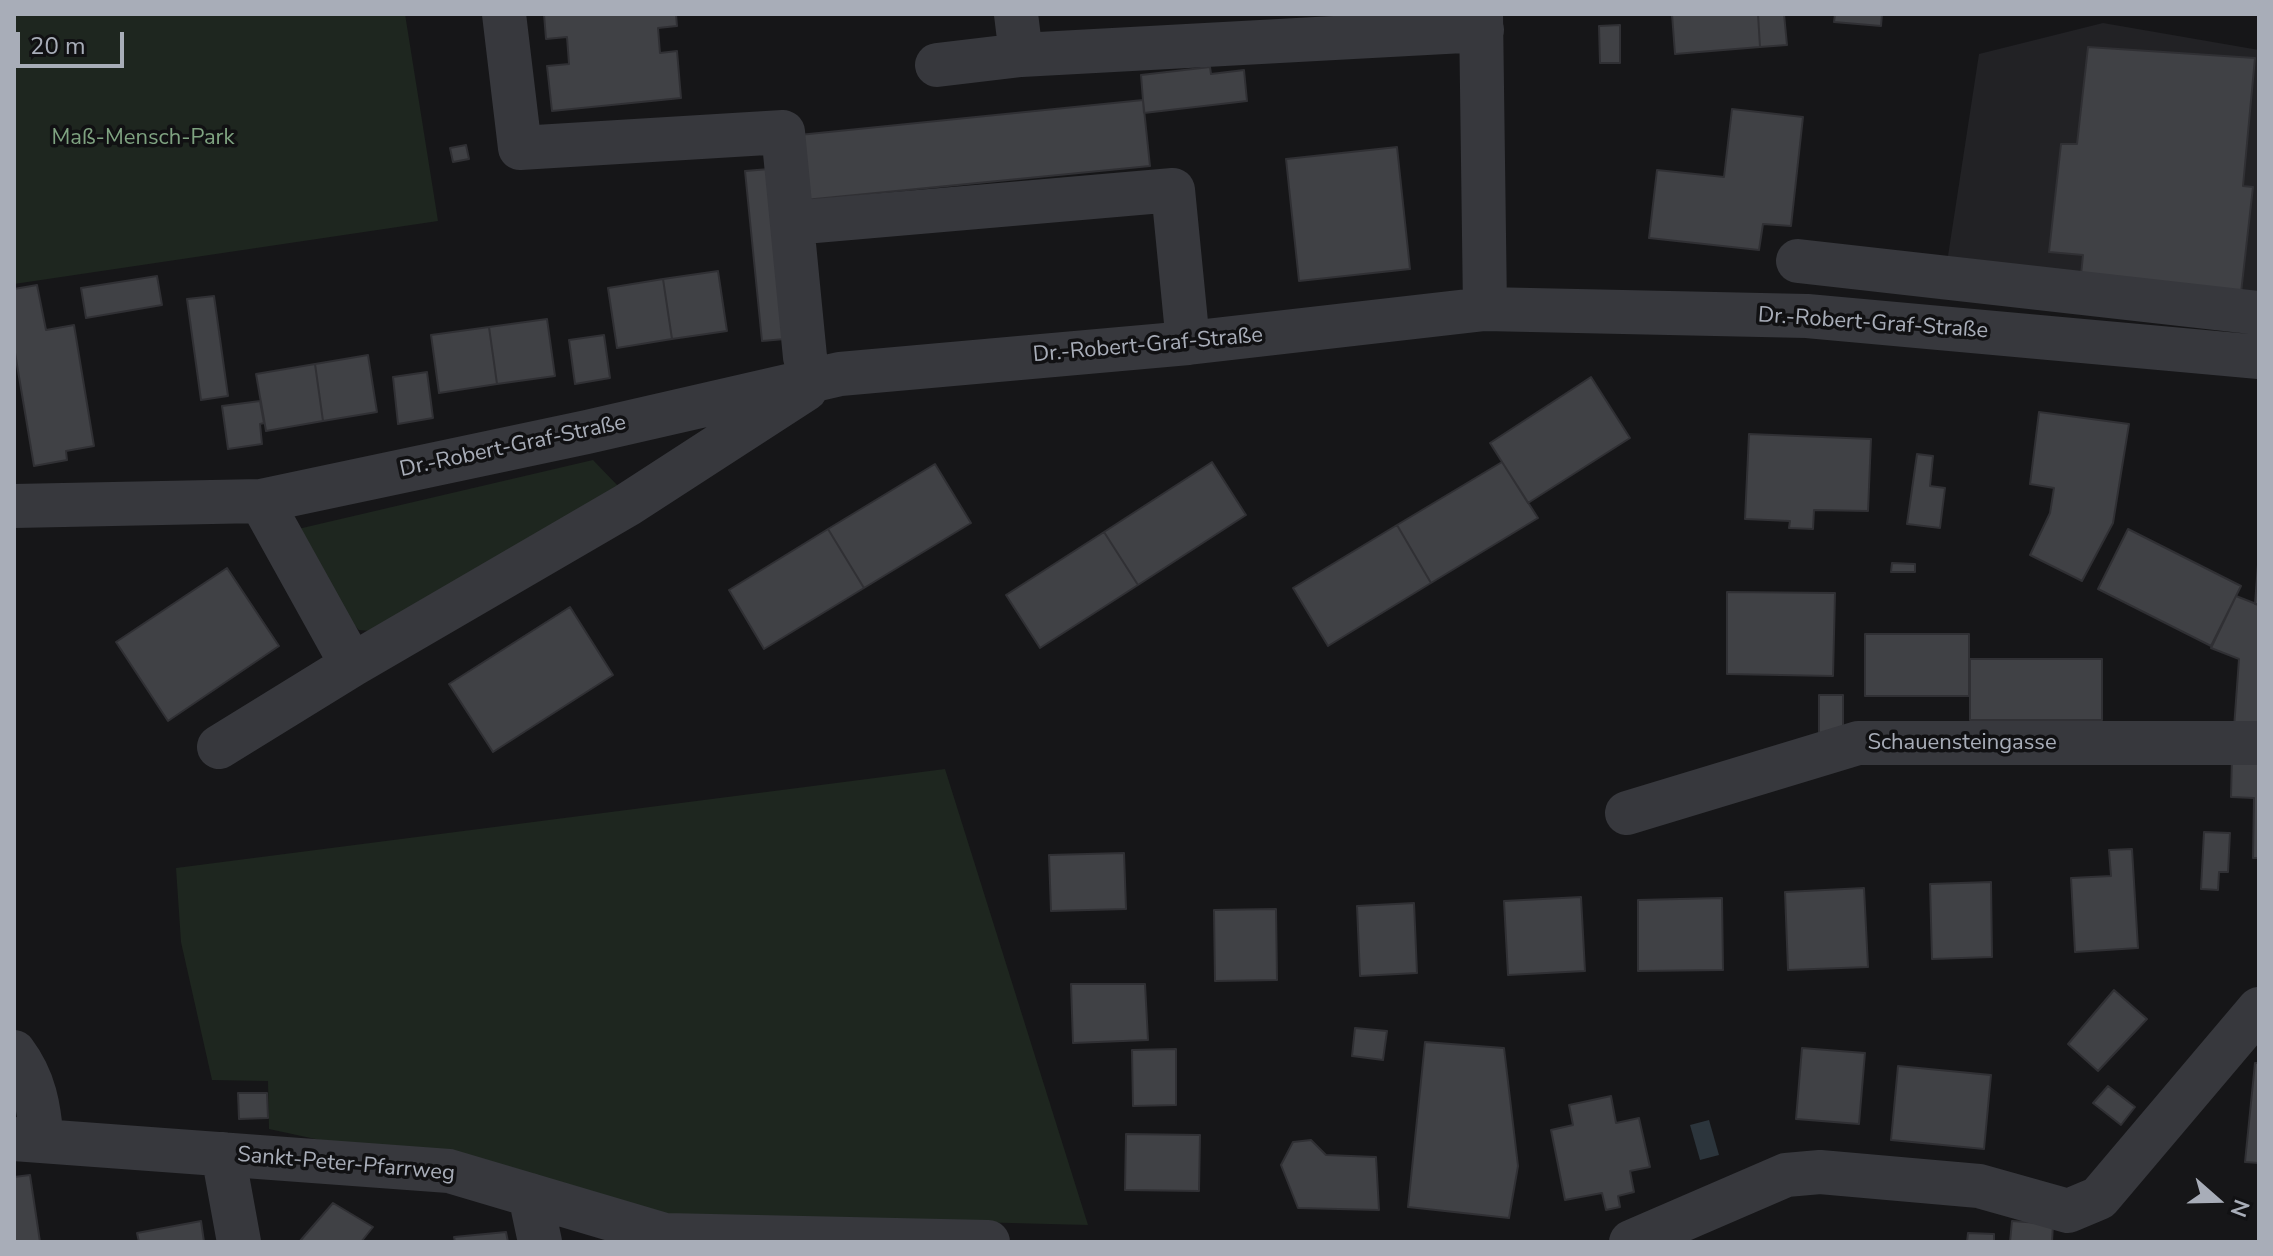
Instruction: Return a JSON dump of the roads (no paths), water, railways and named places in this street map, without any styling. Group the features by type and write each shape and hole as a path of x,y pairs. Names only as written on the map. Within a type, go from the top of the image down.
{"street":[{"path":"219,747 352,665 627,505 773,412 806,389 811,379 805,357 783,132 520,148 504,14"},
{"path":"937,65 1019,34 1482,22 1485,309"},
{"path":"792,223 1173,190 1188,343"},
{"path":"1798,261 2259,313"},
{"name":"Dr.-Robert-Graf-Straße","path":"14,506 261,501 587,432 811,379 1188,343 1485,309 1807,316 2259,357"},
{"path":"261,501 352,665"},
{"name":"Schauensteingasse","path":"1627,813 1858,743 2259,743"},
{"path":"1631,1242 1786,1175 1820,1172 1979,1186 2068,1211 2081,1208 2099,1198 2259,1009"},
{"path":"14,1052 28,1071 39,1103 28,1140"},
{"name":"Sankt-Peter-Pfarrweg","path":"28,1140 449,1171 665,1235 988,1242"},
{"name":"Sankt-Peter-Pfarrweg","path":"223,1154 239,1242"},
{"path":"530,1195 540,1242"}],"park label":[{"name":"Maß-Mensch-Park","path":"143,139"}]}
